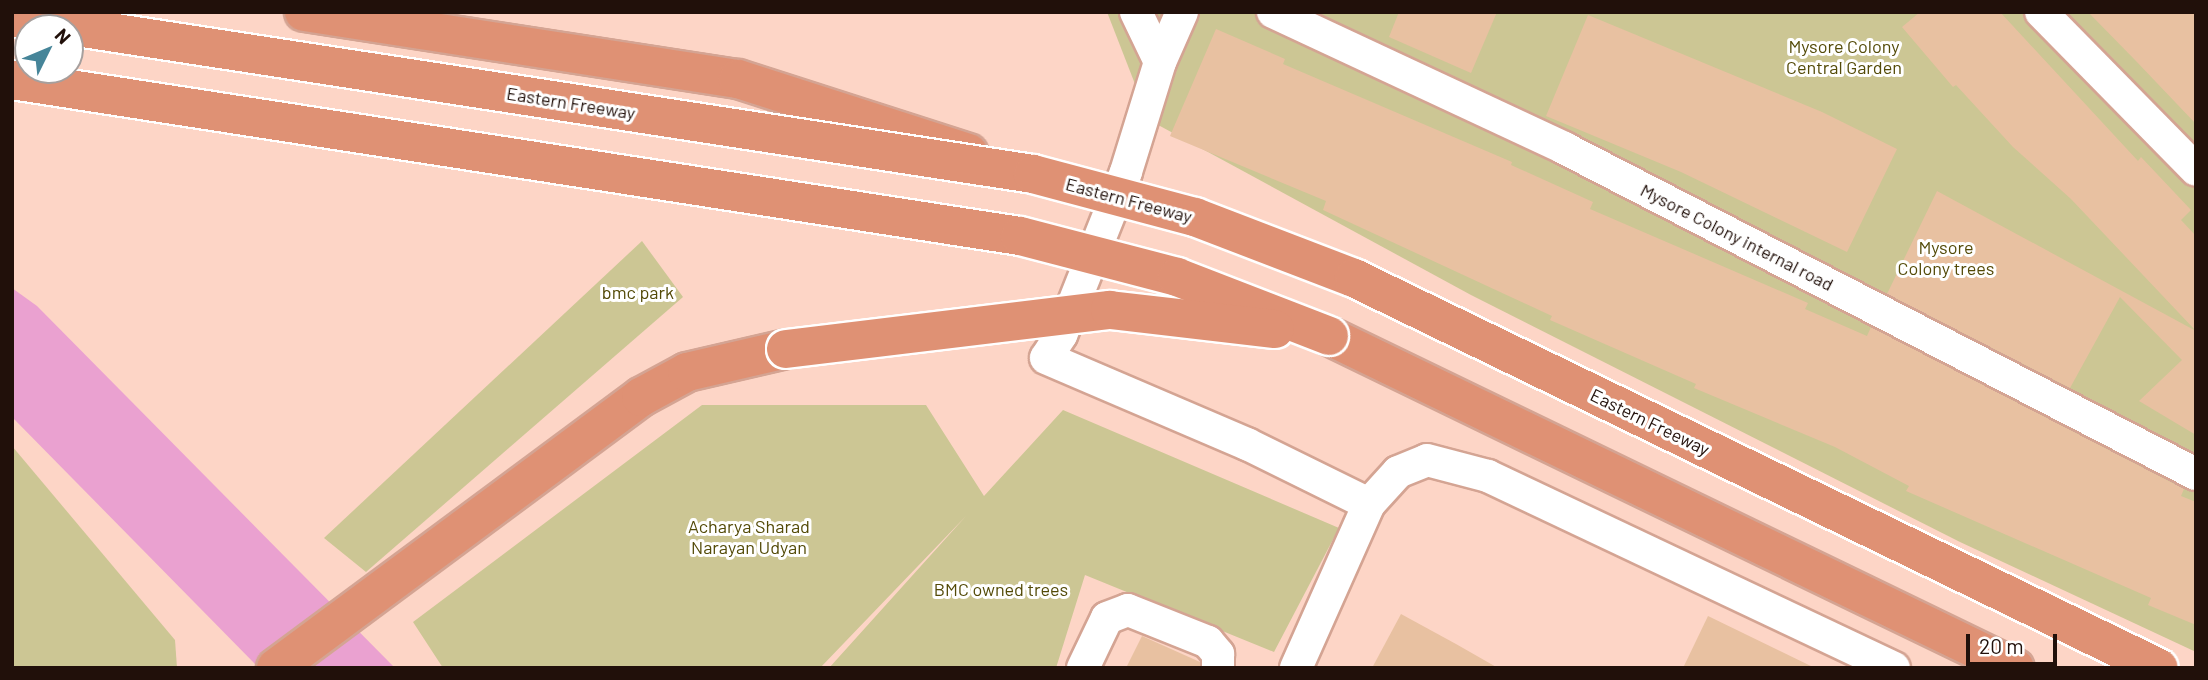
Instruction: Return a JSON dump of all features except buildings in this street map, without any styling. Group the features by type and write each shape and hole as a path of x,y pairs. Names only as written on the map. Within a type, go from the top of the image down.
{"highway":[{"path":"304,12 738,79 1033,174"},
{"name":"Eastern Freeway","path":"12,17 1033,174 1195,217 1354,278 2159,668"},
{"path":"12,80 1020,236 1177,276 1329,336 2015,668"},
{"path":"276,668 641,397 687,373 786,349 1110,310 1329,336"}],"street":[{"path":"1136,12 1160,62"},
{"path":"1182,12 1160,62 1126,172 1061,335 1046,358 1247,444 1369,504"},
{"name":"Mysore Colony internal road","path":"1273,12 1564,148 2196,474"},
{"path":"2041,12 2196,170"},
{"path":"1296,668 1336,585 1369,504 1398,472 1427,460 1488,476 1894,668"},
{"path":"1083,668 1107,618 1128,610 1208,642 1218,654 1218,668"}],"green space":[{"name":"Mysore Colony trees","path":"1107,12 2196,12 2196,652 1960,542 1471,295 1149,120"},
{"name":"bmc park","path":"642,241 683,297 366,572 324,538"},
{"path":"702,405 926,405 984,496 1063,410 1339,528 1274,652 1085,575 1056,668 829,668 966,516 820,668 443,668 413,622"},
{"path":"12,446 175,640 177,668 12,668"}],"shaded area":[{"path":"12,288 37,306 395,668 259,668 12,417"}],"park label":[{"name":"Mysore Colony Central Garden","path":"1844,57"},
{"name":"Acharya Sharad Narayan Udyan","path":"749,537"},
{"name":"BMC owned trees","path":"1001,589"}]}
